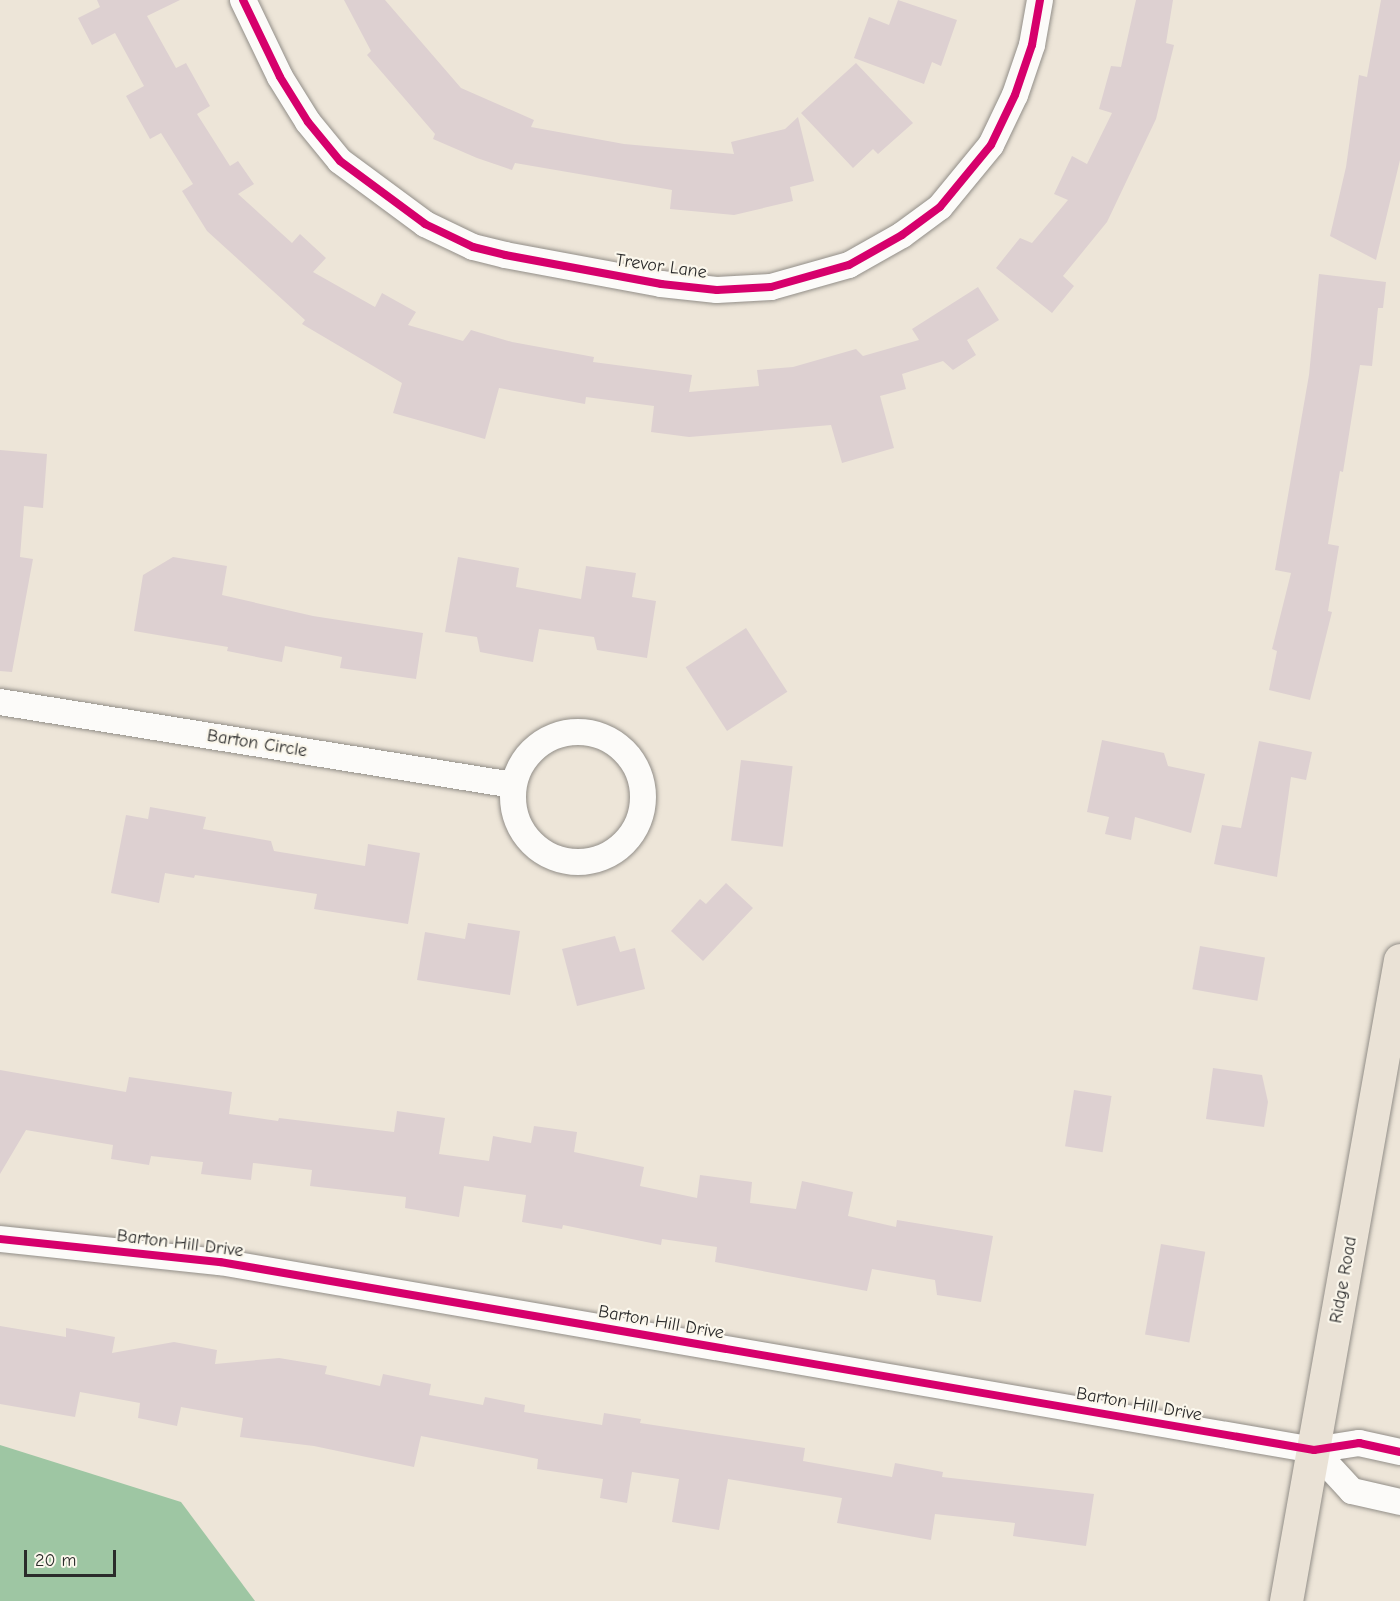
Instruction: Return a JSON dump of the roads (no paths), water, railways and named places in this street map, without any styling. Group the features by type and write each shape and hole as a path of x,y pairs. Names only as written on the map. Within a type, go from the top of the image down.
{"main road":[{"name":"Ridge Road","path":"1286,1601 1400,960"}],"street":[{"name":"Trevor Lane","path":"243,0 280,77 308,122 340,161 425,224 473,247 506,255 661,284 717,290 771,287 849,265 902,235 940,207 991,145 1032,45 1040,0"},
{"name":"Barton Circle","path":"0,702 513,785"},
{"path":"569,732 590,732 625,751 637,768 643,788 643,808 635,829 620,847 600,858 567,861 536,847 521,829 513,808 513,785 520,766 541,744 569,732"},
{"name":"Barton Hill Drive","path":"0,1239 220,1262 1314,1450 1359,1443 1400,1452"},
{"path":"1314,1450 1352,1491 1400,1502"}]}
